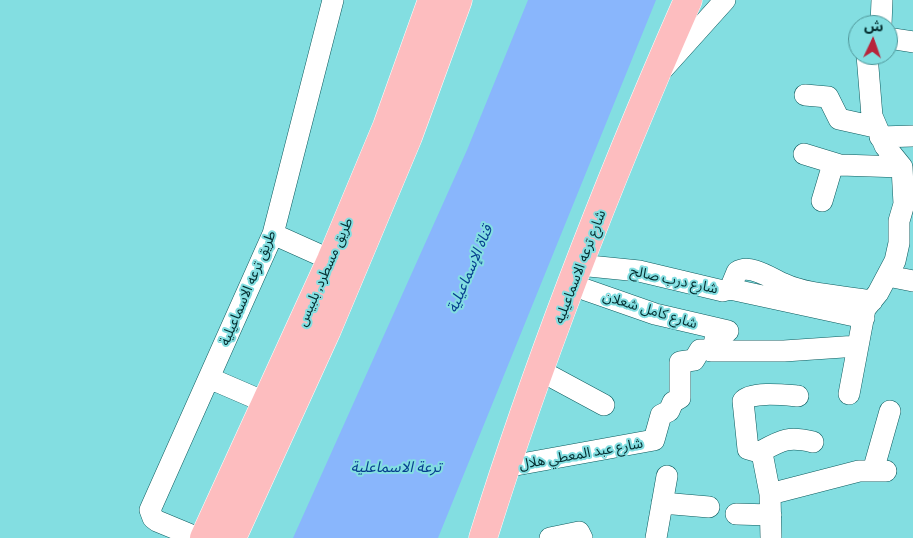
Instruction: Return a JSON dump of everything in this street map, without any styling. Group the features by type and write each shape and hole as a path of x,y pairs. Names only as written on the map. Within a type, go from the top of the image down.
{"main road":[{"name":"طريق مسطرد, بلبيس","path":"204,538 332,260 387,126 432,0"},
{"name":"طريق مسطرد, بلبيس","path":"232,538 342,294 408,137 458,0"},
{"name":"شارع ترعه الاسماعيليه","path":"483,538 505,468 576,275 653,80 688,0"}],"street":[{"name":"طريق ترعه الاسماعيلية","path":"198,538 156,521 150,510 273,234 333,0"},
{"path":"653,80 725,0"},
{"path":"882,0 882,15"},
{"path":"898,40 913,42"},
{"path":"849,394 858,346 868,309 888,276 898,251 899,221 904,204 902,193 906,170 877,132 872,116 868,65"},
{"path":"805,95 828,97 839,119 877,132 913,136"},
{"path":"804,154 833,164 906,170"},
{"path":"822,202 833,164"},
{"path":"273,234 332,260"},
{"name":"شارع درب صالح","path":"576,275 639,271 723,291 730,290 737,272 743,269 771,276 792,287 868,309"},
{"name":"شارع كامل شعلان","path":"576,275 655,314 722,330 711,351"},
{"path":"888,276 913,280"},
{"path":"711,351 784,351 858,346"},
{"name":"شارع عبد المعطي هلال","path":"505,468 654,440 661,415 669,411 673,402 680,398 680,362 694,360 700,350 711,351"},
{"path":"541,371 604,405"},
{"path":"209,378 267,403"},
{"path":"798,396 770,394 744,399 748,449 760,452 783,439 797,438 813,442"},
{"path":"770,494 859,472 880,471 890,411"},
{"path":"760,452 770,494 771,538"},
{"path":"656,538 667,476"},
{"path":"662,503 709,507"},
{"path":"736,514 771,515"},
{"path":"550,538 579,532 582,538"}],"water":[{"name":"ترعة الاسماعلية","path":"528,0 656,0 438,538 293,538 467,150"}],"water label":[{"name":"قناة الإسماعيلية","path":"470,269"}]}
